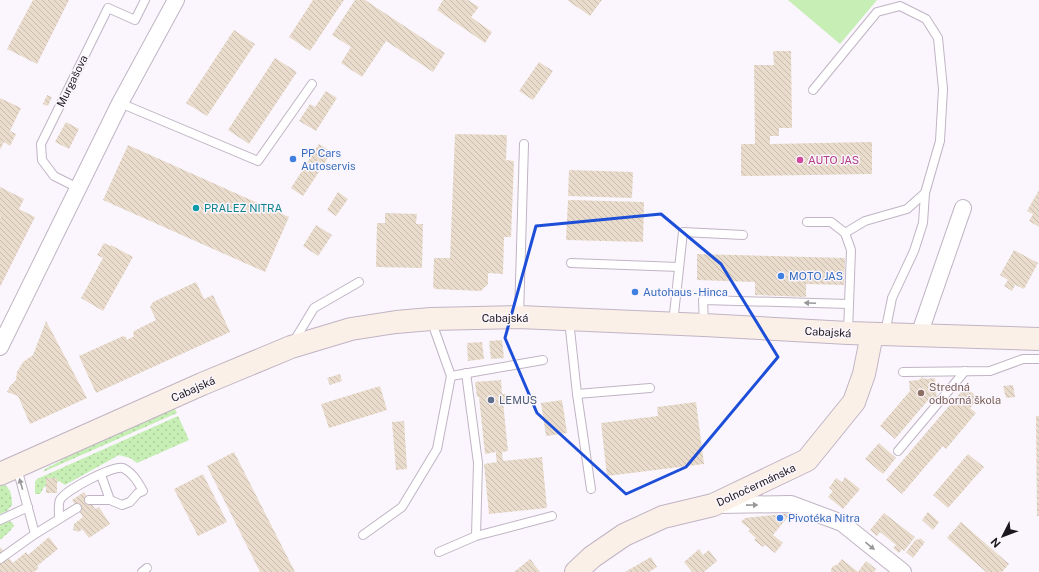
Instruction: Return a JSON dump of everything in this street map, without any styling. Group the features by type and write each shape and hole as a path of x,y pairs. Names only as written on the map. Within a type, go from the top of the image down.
{"main road":[{"name":"Cabajská","path":"8,470 202,384 291,347 351,330 396,322 431,319 519,317 672,324 704,324 848,333 1039,339"},
{"name":"Dolnočermánska","path":"576,572 592,557 624,535 663,517 713,505 807,460 854,402 878,334"}],"street":[{"path":"0,347 120,103 176,0"},
{"path":"920,335 963,208"},
{"path":"713,505 791,504 842,523 903,572"}],"lane":[{"name":"Murgašova","path":"78,188 54,176 42,160 41,144 108,8 135,20 145,0"},
{"path":"812,90 877,12 900,6 926,19 938,38 943,89 940,141 925,193 923,223 914,251 892,298 878,334"},
{"path":"120,103 258,161 312,84"},
{"path":"519,317 524,144"},
{"path":"845,233 865,221 907,209 925,193"},
{"path":"807,222 831,222 845,233 851,250 848,333"},
{"path":"672,324 683,232 744,235"},
{"path":"571,263 679,267"},
{"path":"291,347 314,308 359,282"},
{"path":"704,324 703,300 849,304"},
{"path":"363,535 402,507 437,449 451,376 431,319"},
{"path":"569,319 577,394 591,490"},
{"path":"904,372 990,371 1023,359 1039,359"},
{"path":"451,376 543,360"},
{"path":"898,451 965,371"},
{"path":"466,373 478,464 476,536"},
{"path":"577,394 650,388"},
{"path":"59,518 60,500 67,492 79,484 113,469 121,467 130,473 137,480 143,491 138,493 130,502 122,505 110,500 89,500"},
{"path":"8,470 28,507 35,534"},
{"path":"101,475 110,500"},
{"path":"0,520 28,507"},
{"path":"0,559 59,518 77,508"},
{"path":"439,552 476,536 552,516"}],"highlighted area":[{"path":"661,214 721,264 778,357 686,467 626,494 537,413 505,338 536,226"}],"green space":[{"path":"788,0 877,0 840,44"},
{"path":"174,407 177,413 43,472 45,469 75,453"},
{"path":"178,416 189,440 137,463 130,458 119,455 65,485 59,481 44,487 40,494 35,494 35,482 37,479"},
{"path":"2,483 10,492 12,505 7,511 0,514 0,484"},
{"path":"7,521 12,522 14,526 0,540 0,525"}],"building":[{"path":"33,0 69,0 37,64 7,49"},
{"path":"313,0 344,0 310,51 289,37"},
{"path":"355,0 365,0 445,53 433,72 386,41 362,77 341,63 351,47 332,35"},
{"path":"443,0 468,0 479,7 471,17 492,32 485,43 437,10"},
{"path":"567,0 602,0 590,16"},
{"path":"234,30 255,44 207,116 186,103"},
{"path":"773,51 791,51 792,128 779,128 779,136 770,136 770,144 872,142 872,174 741,176 741,144 755,144 754,65 774,65"},
{"path":"275,58 297,72 249,144 228,130"},
{"path":"539,62 553,71 533,100 519,91"},
{"path":"326,91 337,98 316,131 299,121 310,104 315,107"},
{"path":"47,95 52,97 48,106 43,104"},
{"path":"0,98 21,108 10,131 16,134 10,146 4,142 0,150"},
{"path":"66,122 79,129 69,149 55,142"},
{"path":"455,134 507,135 506,160 514,161 511,237 504,237 503,274 488,273 488,284 481,291 435,289 433,287 434,258 450,258"},
{"path":"319,144 332,152 303,196 291,188"},
{"name":"PRALEZ NITRA","path":"128,145 289,217 265,272 103,200"},
{"path":"569,170 633,172 632,198 568,196"},
{"path":"0,187 24,199 19,209 35,217 0,287 1,217"},
{"path":"1039,190 1039,227 1029,221 1033,214 1027,211"},
{"path":"338,192 348,199 336,216 327,210"},
{"path":"568,200 644,202 643,242 566,240"},
{"path":"385,213 417,214 416,224 423,224 422,268 376,267 377,223 385,223"},
{"path":"316,225 332,235 318,256 303,246"},
{"path":"104,243 110,246 111,245 133,257 103,311 81,298 103,258 97,255"},
{"path":"1014,250 1038,263 1024,289 1015,285 1012,291 1004,286 1008,280 1000,275"},
{"path":"697,254 845,258 844,285 806,284 806,297 755,295 755,282 697,280"},
{"path":"196,282 204,299 213,295 230,332 96,393 79,356 123,336 126,337 127,340 134,336 134,331 156,320 150,307 153,302"},
{"path":"46,321 87,398 30,424 18,396 7,392 16,380 17,372 23,362 33,355"},
{"path":"502,340 504,358 491,359 489,341"},
{"path":"482,342 484,359 468,361 467,343"},
{"path":"340,374 342,381 330,385 327,378"},
{"path":"922,377 925,379 935,378 937,398 930,398 895,439 880,426 910,391 909,381 919,380"},
{"path":"501,380 502,394 506,394 507,401 503,402 508,451 502,452 503,461 542,457 547,508 489,514 484,464 497,462 496,452 485,454 479,397 477,397 475,382"},
{"path":"1013,385 1015,397 1006,398 1003,386"},
{"path":"380,386 387,410 329,428 321,404"},
{"path":"965,387 979,398 970,408 976,413 946,449 943,446 902,494 886,480"},
{"path":"562,400 567,433 546,436 541,403"},
{"path":"696,402 704,464 607,476 601,423 658,416 657,407"},
{"path":"1036,416 1039,416 1039,516 1037,516"},
{"path":"404,421 407,469 396,470 392,422"},
{"path":"879,443 896,458 883,474 865,459"},
{"path":"234,452 295,572 260,572 207,466"},
{"path":"968,454 984,467 948,508 933,495"},
{"path":"203,474 227,522 198,536 174,489"},
{"path":"845,477 860,489 843,509 828,497 833,491 829,488 836,478 842,482"},
{"path":"46,478 57,478 57,493 46,493"},
{"path":"84,492 95,509 99,507 110,524 89,538 82,529 79,532 73,530 74,524 83,517 72,500"},
{"path":"928,512 939,522 933,530 922,520"},
{"path":"791,513 773,535 783,543 775,553 765,545 763,547 754,540 756,538 748,531 750,529 741,522 745,518"},
{"path":"884,513 915,537 904,551 902,549 899,553 893,548 896,545 880,532 877,536 870,530"},
{"path":"961,522 1009,564 1002,572 986,572 947,538"},
{"path":"49,537 58,549 37,566 39,568 34,572 0,572 0,547 13,563 26,552 28,555"},
{"path":"920,538 925,542 913,558 906,552 916,539 918,540"},
{"path":"699,549 703,555 709,550 717,561 704,572 692,572 684,562"},
{"path":"651,557 657,567 649,572 625,572"},
{"path":"530,559 540,572 514,572"},
{"path":"842,559 858,572 831,572 833,566 837,565"},
{"path":"866,561 876,569 874,572 858,572"}],"place":[{"name":"PP Cars Autoservis","path":"293,159"},
{"name":"AUTO JAS","path":"800,160"},
{"name":"PRALEZ NITRA","path":"196,208"},
{"name":"MOTO JAS","path":"781,276"},
{"name":"Autohaus - Hinca","path":"635,292"},
{"name":"Stredná odborná škola","path":"921,393"},
{"name":"LEMUS","path":"491,400"},
{"name":"Pivotéka Nitra","path":"780,518"}]}
